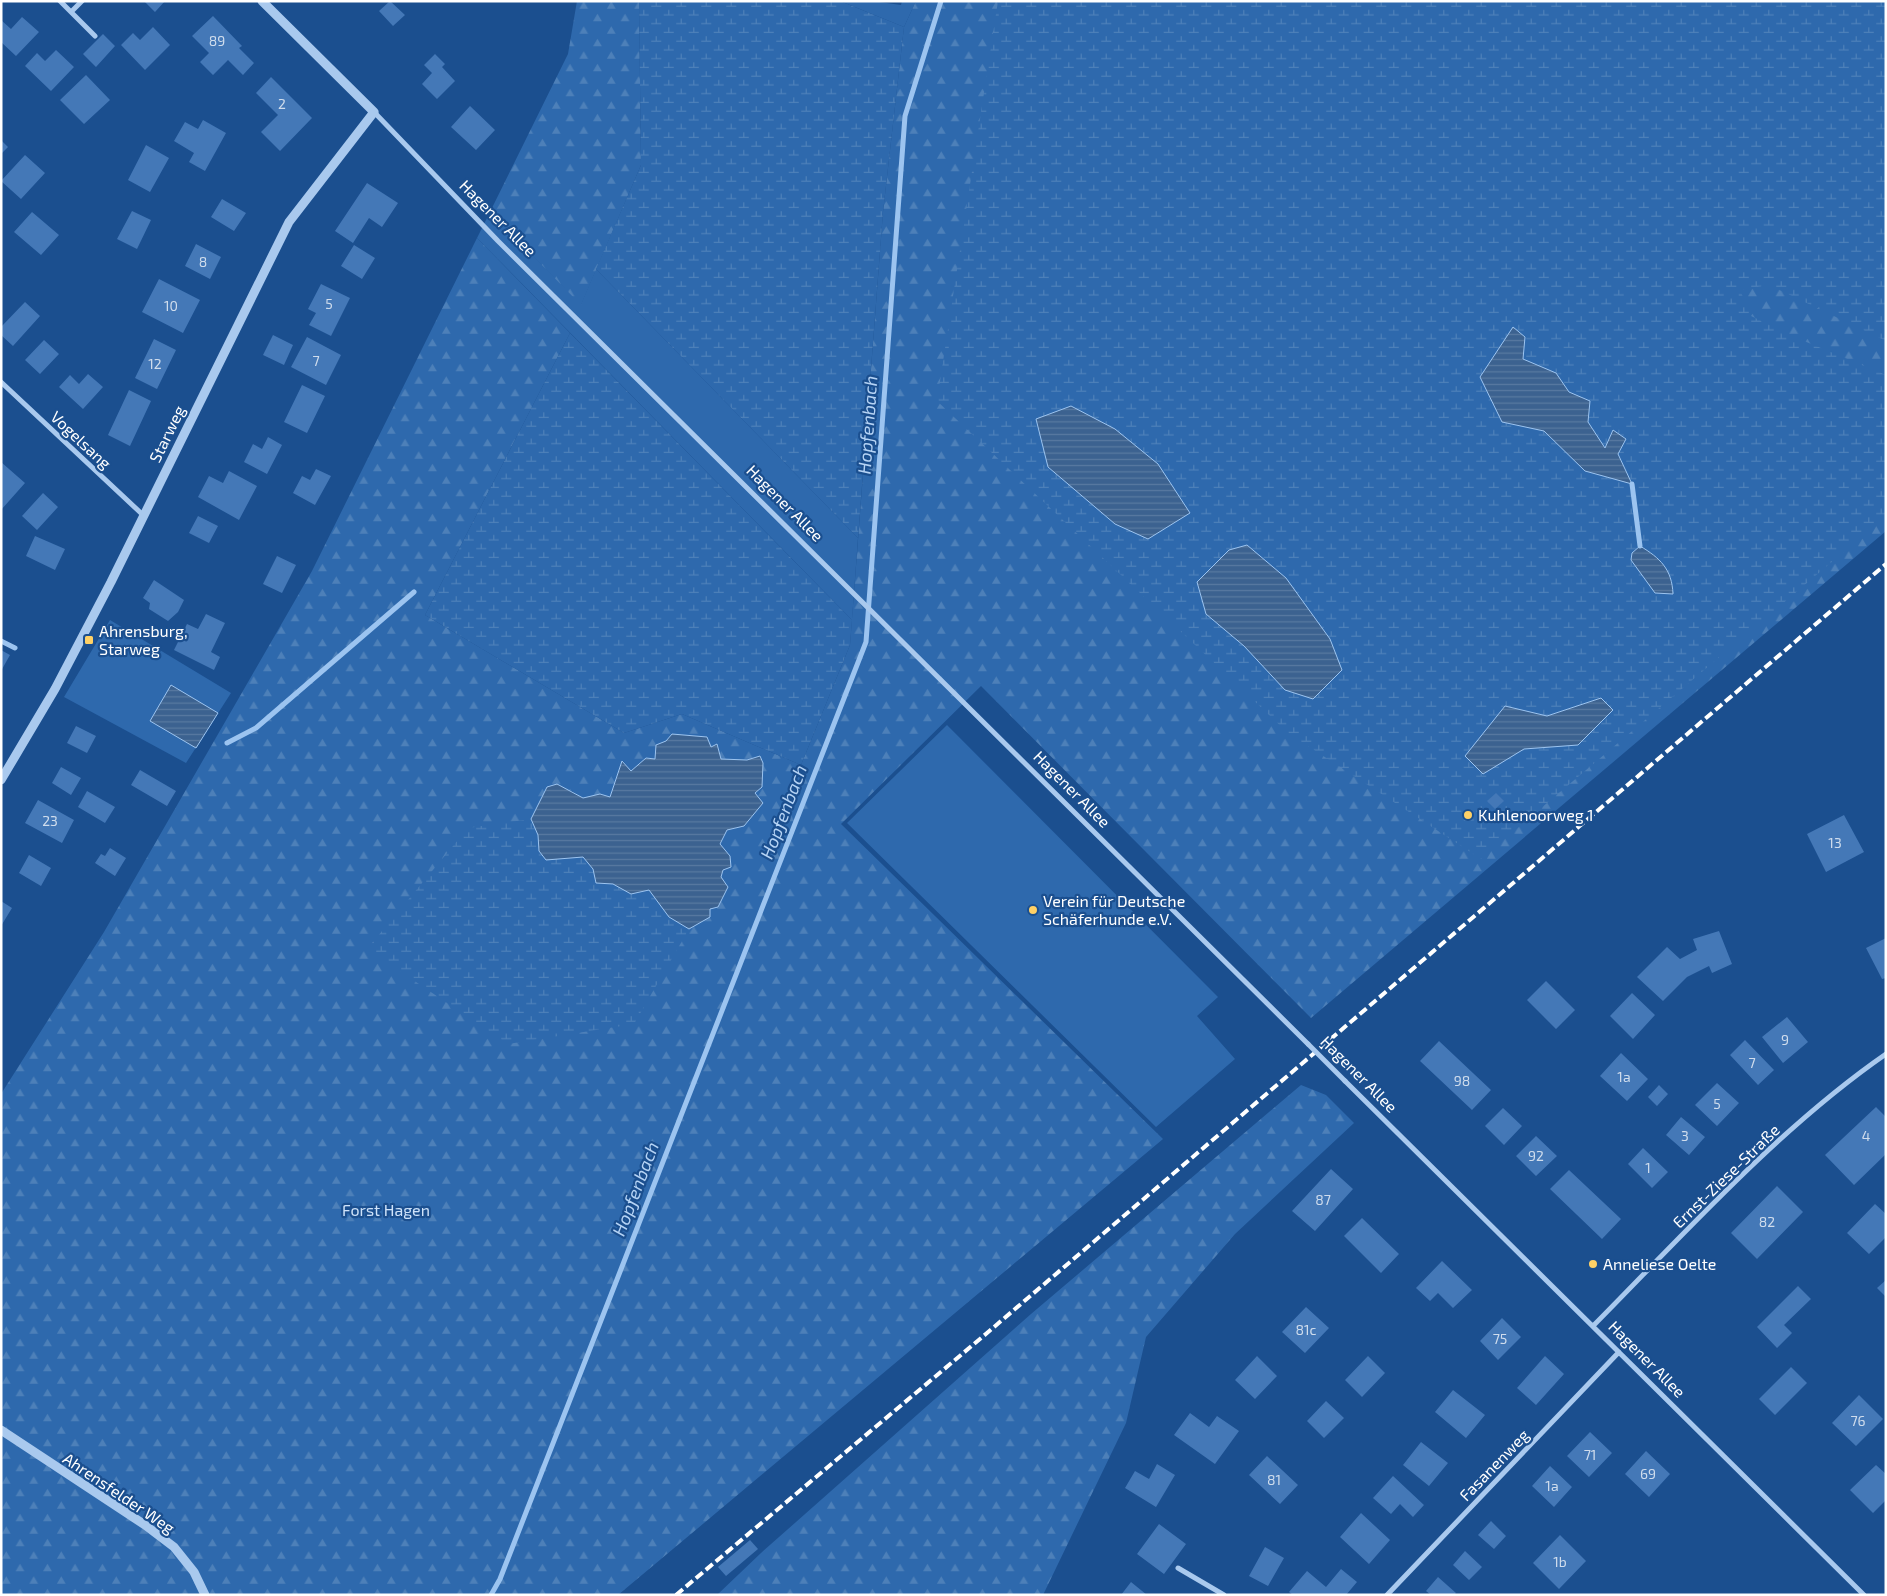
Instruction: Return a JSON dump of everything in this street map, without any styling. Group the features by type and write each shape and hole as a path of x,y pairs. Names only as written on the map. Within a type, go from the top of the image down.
{"street":[{"path":"60,1 95,36"},
{"path":"71,12 82,1"},
{"name":"Hagener Allee","path":"262,1 374,112 498,241 1864,1595"},
{"name":"Starweg","path":"1,780 55,689 144,516 289,222 374,112"},
{"name":"Vogelsang","path":"1,382 144,516"},
{"name":"Ernst-Ziese-Straße","path":"1593,1326 1721,1197 1792,1130 1865,1068 1886,1054"},
{"name":"Fasanenweg","path":"1387,1595 1619,1352"},
{"name":"Ahrensfelder Weg","path":"1,1430 145,1525 174,1547 194,1572 205,1595"},
{"path":"1178,1568 1224,1595"}],"green space":[{"path":"577,1 639,1 641,165 581,305 490,212 568,54"},
{"path":"639,1 840,1 904,27 883,212 858,538 596,269 641,165"},
{"path":"840,1 872,1 901,5 902,1 916,1 904,27"},
{"name":"Forst Hagen","path":"916,1 1886,1 1886,531 1311,1018 981,686 841,824 1163,1139 618,1595 1,1595 1,1094 104,932 312,571 477,238 570,333 425,615 624,733 682,714 801,765 850,645 883,212 904,27","holes":["672,734 707,737 711,747 717,744 721,759 747,760 761,756 755,793 744,826 727,830 720,844 723,870 710,909 542,797 547,787 572,791 583,799 600,794 610,797 623,761 631,771 646,758 655,759"]},
{"path":"998,1 1886,1 1886,341 1769,285 1740,290 1751,316 1804,341 1886,375 1886,516 1481,859 1288,733 937,401","holes":["1525,337 1523,359 1556,373 1569,392 1590,401 1588,422 1605,448 1626,439 1618,454 1632,484 1585,471 1544,431 1502,422","1640,546 1659,560 1671,578 1672,594 1655,593 1631,560 1632,553","1206,614 1342,670 1244,646","1601,698 1578,745 1523,749 1505,706 1547,716"]},
{"path":"490,212 581,304 596,269 858,538 852,620 477,238"},
{"path":"570,333 852,620 850,645 801,765 682,714 624,733 425,615"},
{"path":"110,620 231,693 186,763 64,697"},
{"name":"Verein für Deutsche Schäferhunde e.V.","path":"947,725 1218,997 1197,1016 1235,1059 1156,1127 847,823"},
{"path":"531,819 538,835 539,850 552,858 583,857 593,869 596,883 613,884 631,894 649,890 669,917 689,929 634,1024 508,1044 367,949 468,828"},
{"path":"1301,1085 1326,1095 1354,1123 1235,1234 1146,1337 1126,1423 1043,1595 717,1595 761,1553 1031,1314"}],"shaded area":[{"path":"1513,327 1525,337 1523,359 1556,373 1569,392 1590,401 1588,422 1605,448 1613,430 1626,439 1618,454 1632,484 1585,471 1544,431 1502,422 1480,377"},
{"path":"1071,406 1115,429 1158,464 1190,513 1148,539 1115,524 1048,467 1036,419"},
{"path":"1247,545 1286,578 1330,639 1342,670 1313,699 1285,690 1244,646 1206,614 1197,582 1229,550"},
{"path":"1640,546 1664,565 1670,578 1673,594 1655,593 1631,560 1632,553"},
{"path":"171,685 218,713 196,748 150,721"},
{"path":"1601,698 1613,710 1578,745 1524,749 1483,774 1465,756 1505,706 1547,716"},
{"path":"672,734 707,737 711,747 717,744 721,759 747,760 760,756 763,763 762,787 755,793 763,803 744,826 727,830 720,844 730,856 731,867 723,870 721,877 728,887 718,907 710,909 710,917 689,929 669,917 649,890 631,894 613,884 596,883 593,869 583,857 546,860 539,851 538,835 531,819 547,787 557,784 583,798 600,794 610,797 622,761 631,771 646,758 655,759 656,745 666,741"}],"building":[{"path":"144,1 165,1 155,12"},
{"path":"390,1 405,15 393,26 379,11"},
{"path":"213,16 242,46 239,48 254,63 243,75 228,60 213,75 200,62 209,53 192,36"},
{"path":"22,17 39,32 16,56 1,42 1,20 11,29"},
{"path":"153,27 170,45 145,70 121,45 133,33 140,40"},
{"path":"103,34 115,46 96,67 83,54"},
{"path":"56,50 74,67 51,91 25,66 37,53 45,61"},
{"path":"435,54 445,64 442,67 455,81 437,99 422,84 432,73 424,65"},
{"path":"86,75 110,100 84,124 60,100"},
{"path":"271,77 312,118 280,151 261,132 278,115 256,93"},
{"path":"470,106 495,130 476,150 451,127"},
{"path":"203,120 226,133 205,171 189,162 194,153 174,141 185,122 198,129"},
{"path":"1,140 8,147 1,154"},
{"path":"146,145 169,158 150,192 128,180"},
{"path":"25,155 45,173 21,199 1,181"},
{"path":"367,183 398,203 382,227 369,218 353,243 335,231"},
{"path":"222,199 246,213 234,231 211,217"},
{"path":"132,211 151,220 137,249 117,239"},
{"path":"32,212 59,235 41,255 14,232"},
{"path":"196,244 221,257 210,279 185,266"},
{"path":"354,245 375,258 362,279 341,266"},
{"path":"159,279 200,300 183,333 142,312"},
{"path":"321,284 350,298 331,336 309,325 316,313 308,309"},
{"path":"25,302 40,316 13,346 1,335 1,327"},
{"path":"273,335 293,345 284,365 263,355"},
{"path":"307,337 341,355 326,385 291,367"},
{"path":"154,339 176,350 157,389 135,378"},
{"path":"44,340 59,354 40,374 25,360"},
{"path":"88,374 103,387 83,409 59,387 70,375 79,384"},
{"path":"302,385 325,396 307,433 284,422"},
{"path":"129,390 151,401 130,446 108,435"},
{"path":"268,437 282,445 267,474 244,462 253,444 262,449"},
{"path":"1,462 25,483 1,510"},
{"path":"316,469 331,476 315,505 293,493 302,476 310,480"},
{"path":"229,471 257,486 239,520 198,497 209,476 223,483"},
{"path":"43,493 58,507 37,530 22,516"},
{"path":"198,516 218,526 209,543 189,533"},
{"path":"35,536 65,549 55,570 26,556"},
{"path":"277,556 296,565 282,593 263,584"},
{"path":"154,580 184,600 178,612 168,621 149,609 150,603 143,598"},
{"path":"206,614 225,623 211,652 220,657 214,670 174,650 187,624 198,629"},
{"path":"1,650 10,655 1,671"},
{"path":"76,726 96,736 87,753 67,743"},
{"path":"61,767 81,778 71,795 52,783"},
{"path":"140,770 176,791 167,806 131,785"},
{"path":"87,791 115,807 105,823 78,807"},
{"path":"1496,793 1504,801 1495,809 1487,801"},
{"path":"38,800 74,820 62,843 25,823"},
{"path":"1844,815 1864,852 1826,872 1807,834"},
{"path":"110,848 126,858 115,876 95,863 101,854 105,856"},
{"path":"29,855 51,868 41,886 19,873"},
{"path":"1,901 12,908 1,926"},
{"path":"1719,931 1732,964 1712,973 1709,966 1687,977 1663,1001 1637,977 1667,947 1680,959 1697,950 1693,939"},
{"path":"1886,938 1886,978 1882,979 1866,948"},
{"path":"1546,981 1575,1010 1556,1029 1527,1000"},
{"path":"1632,993 1655,1015 1633,1039 1610,1016"},
{"path":"1787,1017 1808,1042 1783,1063 1762,1037"},
{"path":"1745,1040 1774,1070 1758,1085 1730,1055"},
{"path":"1439,1041 1491,1090 1472,1110 1420,1061"},
{"path":"1621,1053 1648,1079 1627,1101 1600,1076"},
{"path":"1717,1083 1739,1103 1717,1126 1695,1105"},
{"path":"1659,1085 1668,1094 1657,1106 1648,1097"},
{"path":"1876,1107 1886,1117 1886,1154 1854,1185 1825,1155"},
{"path":"1503,1108 1522,1126 1504,1145 1485,1126"},
{"path":"1681,1117 1705,1137 1689,1155 1666,1135"},
{"path":"1536,1136 1557,1156 1536,1176 1516,1156"},
{"path":"1643,1148 1668,1172 1652,1188 1628,1164"},
{"path":"1331,1169 1353,1189 1315,1231 1292,1211"},
{"path":"1569,1170 1621,1219 1602,1239 1550,1189"},
{"path":"1777,1186 1803,1212 1757,1259 1731,1233"},
{"path":"1875,1204 1886,1214 1886,1237 1869,1254 1847,1233"},
{"path":"1362,1218 1399,1254 1381,1273 1344,1236"},
{"path":"1442,1261 1472,1290 1453,1308 1438,1293 1430,1301 1416,1288"},
{"path":"1886,1280 1886,1297 1877,1288"},
{"path":"1798,1286 1811,1299 1784,1325 1792,1333 1777,1348 1757,1327"},
{"path":"1306,1307 1329,1328 1305,1353 1282,1332"},
{"path":"1502,1318 1521,1337 1498,1360 1480,1341"},
{"path":"1257,1356 1277,1376 1255,1399 1235,1380"},
{"path":"1368,1356 1385,1373 1362,1397 1345,1380"},
{"path":"1545,1356 1564,1374 1536,1405 1517,1388"},
{"path":"1791,1367 1807,1383 1775,1415 1759,1399"},
{"path":"1453,1390 1485,1415 1466,1438 1435,1412"},
{"path":"1859,1395 1883,1419 1856,1446 1832,1423"},
{"path":"1326,1401 1344,1418 1324,1438 1307,1421"},
{"path":"1190,1413 1209,1427 1217,1416 1239,1431 1215,1464 1174,1435"},
{"path":"1590,1432 1612,1453 1589,1477 1567,1456"},
{"path":"1421,1442 1448,1463 1429,1486 1403,1465"},
{"path":"1646,1451 1670,1474 1649,1497 1625,1474"},
{"path":"1267,1456 1298,1485 1280,1504 1249,1475"},
{"path":"1157,1464 1175,1475 1156,1507 1125,1488 1135,1471 1149,1479"},
{"path":"1876,1465 1886,1474 1886,1500 1873,1513 1850,1490"},
{"path":"1550,1466 1572,1487 1554,1507 1532,1486"},
{"path":"1393,1476 1424,1505 1413,1517 1400,1504 1391,1514 1373,1498"},
{"path":"1361,1513 1390,1540 1369,1564 1340,1537"},
{"path":"1491,1521 1506,1536 1494,1549 1478,1535"},
{"path":"1159,1524 1186,1544 1164,1574 1137,1554"},
{"path":"1560,1535 1586,1561 1559,1589 1533,1563"},
{"path":"750,1540 758,1549 726,1576 718,1567"},
{"path":"1265,1547 1284,1558 1268,1586 1249,1576"},
{"path":"1465,1551 1482,1567 1469,1580 1453,1565"},
{"path":"1341,1569 1357,1582 1346,1595 1293,1595 1289,1592 1307,1571 1326,1587"},
{"path":"1438,1577 1456,1593 1454,1595 1431,1595 1426,1591"},
{"path":"1131,1582 1147,1595 1121,1595"}],"waterway":[{"name":"Hopfenbach","path":"491,1595 500,1579 866,642 905,116 941,1"},
{"path":"1632,484 1640,546"},
{"path":"227,743 256,728 414,592"},
{"path":"1,641 15,648"}],"railway":[{"path":"676,1595 987,1333 1886,564"}],"place":[{"name":"Ahrensburg, Starweg","path":"89,640"},
{"name":"Kuhlenoorweg 1","path":"1468,815"},
{"name":"Verein für Deutsche Schäferhunde e.V.","path":"1033,910"},
{"name":"Anneliese Oelte","path":"1593,1264"}]}
